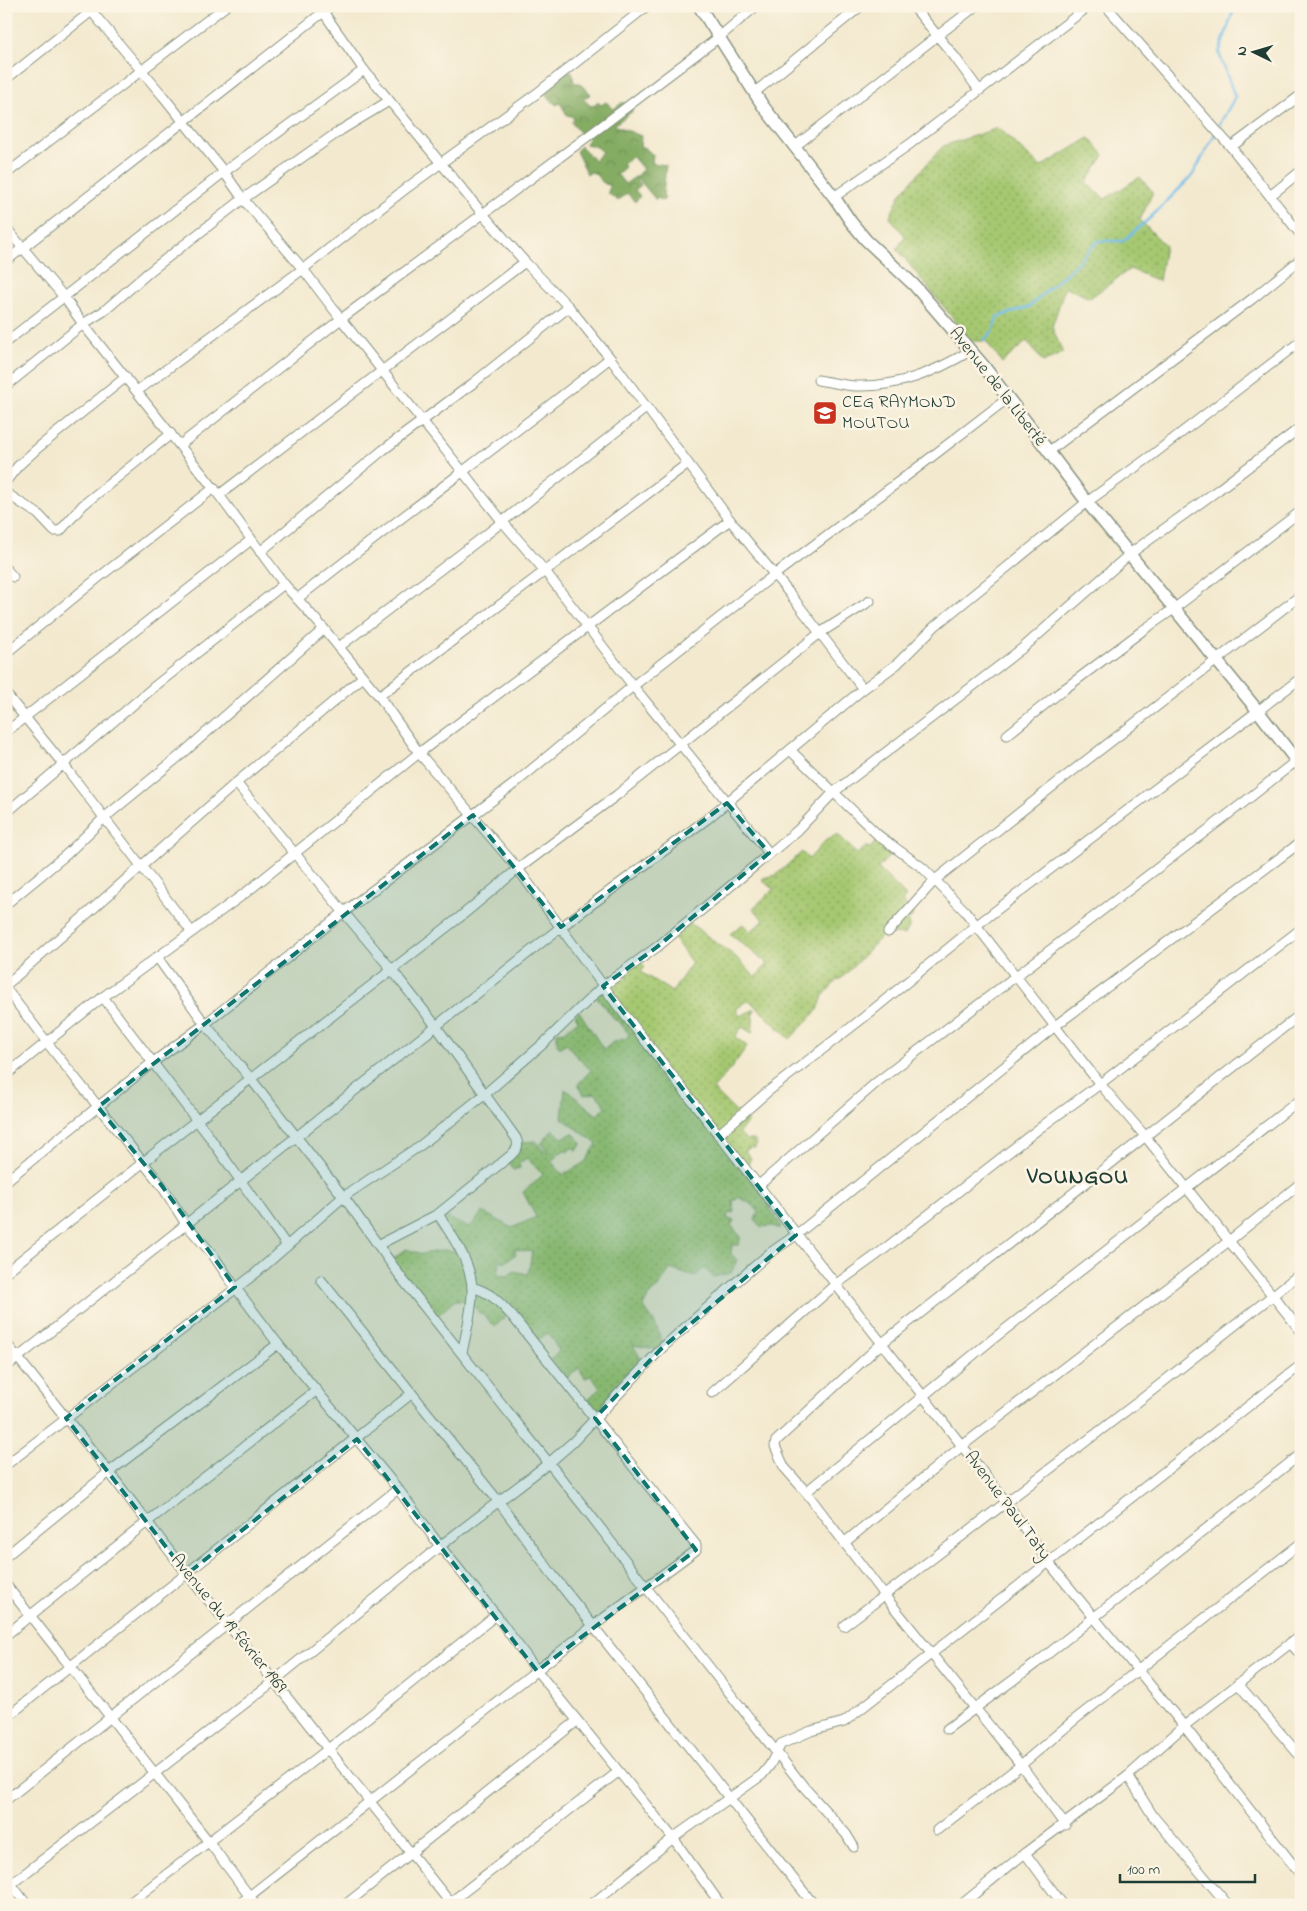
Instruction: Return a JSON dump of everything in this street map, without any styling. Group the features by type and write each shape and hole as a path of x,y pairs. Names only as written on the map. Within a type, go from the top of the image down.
{"street":[{"path":"6,174 226,6"},
{"path":"6,262 321,9 331,6"},
{"path":"137,391 304,269 442,163 536,94 647,6"},
{"name":"Avenue de la Liberté","path":"699,6 754,93 851,222 866,240 914,284 970,351 1087,502 1299,761"},
{"path":"180,444 341,319 718,38 756,6"},
{"path":"754,93 861,6"},
{"path":"913,6 939,36 979,90"},
{"path":"794,147 976,6"},
{"path":"834,197 910,144 1089,6"},
{"path":"1106,6 1231,147 1301,235"},
{"path":"6,79 92,8 224,172 243,199 304,269 341,319 462,471 545,571 633,686 769,853"},
{"path":"321,9 364,70 482,213 525,262 569,307 610,358 687,464 863,689"},
{"path":"6,342 224,172 364,70"},
{"path":"1231,147 1301,95"},
{"path":"6,386 83,324 104,311 149,272 243,199 341,130 389,100"},
{"path":"1270,196 1301,171"},
{"name":"Avenue Paul Taty","path":"6,228 64,297 83,324 217,491 284,584 339,647 378,696 419,753 518,869 602,986 834,1285 1006,1502 1049,1563 1184,1726 1301,1875"},
{"path":"1048,452 1252,299 1301,259"},
{"path":"6,653 98,578 383,370 525,262"},
{"path":"260,552 376,456 424,421 569,307"},
{"path":"6,1367 561,927 727,803 863,689 897,664 935,626 1087,502 1151,456 1301,341"},
{"path":"818,380 855,386 895,383 928,373 970,351"},
{"path":"297,599 390,525 515,433 610,358"},
{"path":"6,481 18,466 39,447 126,377"},
{"path":"6,1181 344,912 514,784 633,686 774,575 1008,398"},
{"path":"339,647 646,408"},
{"path":"6,1466 256,1273 343,1197 421,1145 484,1095 544,1043 602,986 657,947 798,830 834,792 1024,647 1130,553 1301,427"},
{"path":"6,493 38,514 54,531 60,531 83,505 171,434"},
{"path":"378,696 687,464"},
{"path":"1007,735 1059,693 1175,608 1301,510"},
{"path":"6,1075 103,997 248,891 419,753 730,520"},
{"path":"6,732 251,540"},
{"path":"6,569 13,577"},
{"path":"6,812 155,686 284,584"},
{"path":"888,932 936,880 1216,659 1301,595"},
{"path":"6,1272 518,869 617,796 820,633 870,601"},
{"path":"6,904 67,854 104,818 182,754 324,629"},
{"path":"6,985 236,783 363,678"},
{"path":"718,1135 766,1093 863,1018 977,925 1301,678"},
{"path":"6,694 63,764 191,931"},
{"path":"790,750 879,836 923,868 936,880 977,925 1100,1084 1145,1136 1301,1331"},
{"path":"758,1186 877,1082 1299,761"},
{"path":"236,783 296,852 392,970 436,1026 516,1138 518,1147 510,1156 438,1214 378,1245"},
{"path":"27,1905 8,1883 274,1681 440,1546 549,1463 662,1348 770,1253 796,1235 1055,1026 1301,842"},
{"path":"712,1393 834,1285 878,1254 1301,929"},
{"path":"157,956 205,1024 251,1079 343,1197 403,1280 777,1752 846,1834 854,1847"},
{"path":"6,989 162,1186 186,1224 214,1255 235,1288 278,1344 398,1489 537,1671 673,1838 719,1901 708,1905"},
{"path":"103,997 197,1121 287,1246"},
{"path":"1064,1825 1021,1766 884,1595 806,1492 784,1467 775,1446 776,1441 881,1344 1301,1014"},
{"path":"806,1492 989,1342 1301,1099"},
{"path":"844,1542 962,1446 1229,1241 1301,1183"},
{"path":"438,1214 468,1267 472,1287 462,1353"},
{"path":"844,1626 1139,1401 1301,1273"},
{"path":"321,1280 499,1502 552,1574 653,1699 728,1798 814,1905"},
{"path":"238,1905 593,1626 696,1550 696,1545 496,1298 472,1287"},
{"name":"Avenue du 19 février 1969","path":"6,1343 449,1904"},
{"path":"6,1556 109,1472 278,1344"},
{"path":"591,1905 673,1838 762,1774 770,1765 781,1744 811,1731 844,1722 931,1652 1049,1563 1301,1365"},
{"path":"6,1635 147,1522 317,1390"},
{"path":"6,1718 411,1394"},
{"path":"947,1729 1095,1617 1301,1454"},
{"path":"6,1800 398,1489"},
{"path":"937,1830 1021,1766 1072,1721 1138,1672 1301,1543"},
{"path":"6,1585 209,1842 256,1905"},
{"path":"127,1905 328,1750 496,1615"},
{"path":"961,1905 1128,1776 1184,1726 1301,1635"},
{"path":"1290,1643 1301,1655"},
{"path":"1238,1684 1300,1755"},
{"path":"345,1905 577,1721"},
{"path":"449,1904 618,1772"},
{"path":"1128,1776 1153,1816 1228,1905"},
{"path":"1026,1853 1064,1905"}],"highlighted area":[{"path":"727,803 769,853 657,947 603,986 796,1235 662,1348 595,1418 696,1550 537,1671 357,1439 187,1574 66,1418 235,1287 162,1186 98,1107 473,815 561,927"}],"green space":[{"path":"564,71 572,71 574,83 579,83 591,94 583,99 591,106 598,102 601,105 606,102 614,109 623,102 633,111 614,125 641,136 640,148 644,147 653,155 652,163 666,165 663,195 665,198 663,201 658,198 656,200 636,176 643,169 632,156 623,164 625,167 617,174 625,184 635,177 641,185 635,190 640,196 635,202 627,193 618,201 608,193 610,186 592,172 587,174 576,151 581,146 594,160 602,152 595,146 585,144 589,137 583,136 571,122 574,119 567,115 560,103 556,105 543,91"},
{"path":"998,128 1041,167 1089,138 1104,155 1086,183 1105,199 1140,177 1153,192 1140,220 1165,245 1159,281 1130,269 1090,298 1065,287 1052,327 1063,353 1043,362 1027,341 1002,363 986,341 971,341 897,249 905,236 890,217 901,193 943,146"},
{"path":"882,832 896,849 878,868 906,896 902,901 913,914 911,919 907,919 910,925 905,935 885,933 842,978 837,980 823,996 818,1010 790,1039 749,1000 736,1009 740,1016 755,1009 752,1033 742,1027 735,1037 747,1046 713,1089 736,1112 743,1114 760,1100 746,1119 748,1121 739,1133 747,1140 754,1140 757,1144 754,1149 751,1147 745,1151 751,1158 747,1167 779,1222 781,1229 772,1226 761,1227 755,1220 758,1211 753,1205 738,1197 736,1200 733,1200 734,1212 728,1214 727,1218 734,1221 731,1225 741,1237 738,1245 732,1245 731,1254 737,1260 731,1273 713,1277 704,1268 695,1277 670,1269 658,1288 652,1292 643,1306 654,1322 665,1347 660,1350 633,1345 641,1359 617,1383 603,1407 594,1412 584,1403 600,1388 591,1376 585,1378 579,1368 567,1378 551,1360 559,1351 548,1333 537,1340 508,1313 495,1327 468,1301 455,1300 435,1318 392,1260 406,1249 422,1254 444,1250 456,1251 445,1232 440,1234 434,1222 442,1215 469,1228 483,1212 512,1228 536,1217 523,1192 543,1175 527,1158 519,1163 520,1168 513,1170 508,1159 523,1142 535,1141 545,1152 548,1152 541,1144 553,1129 562,1138 573,1133 582,1143 576,1152 573,1147 567,1152 564,1150 551,1161 563,1175 585,1162 597,1144 562,1118 565,1089 597,1115 606,1106 595,1093 584,1095 578,1084 591,1070 566,1043 560,1048 557,1043 557,1032 565,1031 574,1023 576,1024 578,1021 575,1015 579,1011 604,1050 613,1042 627,1038 629,1034 595,995 601,988 613,992 609,982 619,975 624,980 628,976 622,972 639,960 645,967 641,972 672,992 692,963 671,934 687,921 736,957 755,977 768,964 730,934 743,924 750,931 764,921 753,908 774,889 763,881 763,878 776,875 802,852 809,859 826,840 838,834 857,854 866,847 871,848","holes":["514,1249 532,1252 528,1274 513,1271 508,1276 498,1275 500,1260 505,1262 516,1254"]}],"waterway":[{"path":"1217,129 1235,97 1219,53 1233,12 1239,6"},
{"path":"984,340 993,331 997,317 1029,307 1072,268 1098,241 1123,241 1150,218 1192,176 1215,134"}],"place":[{"name":"CEG RAYMOND MOUTOU","path":"825,413"}],"district":[{"name":"VOUNGOU","path":"1078,1178"}]}
